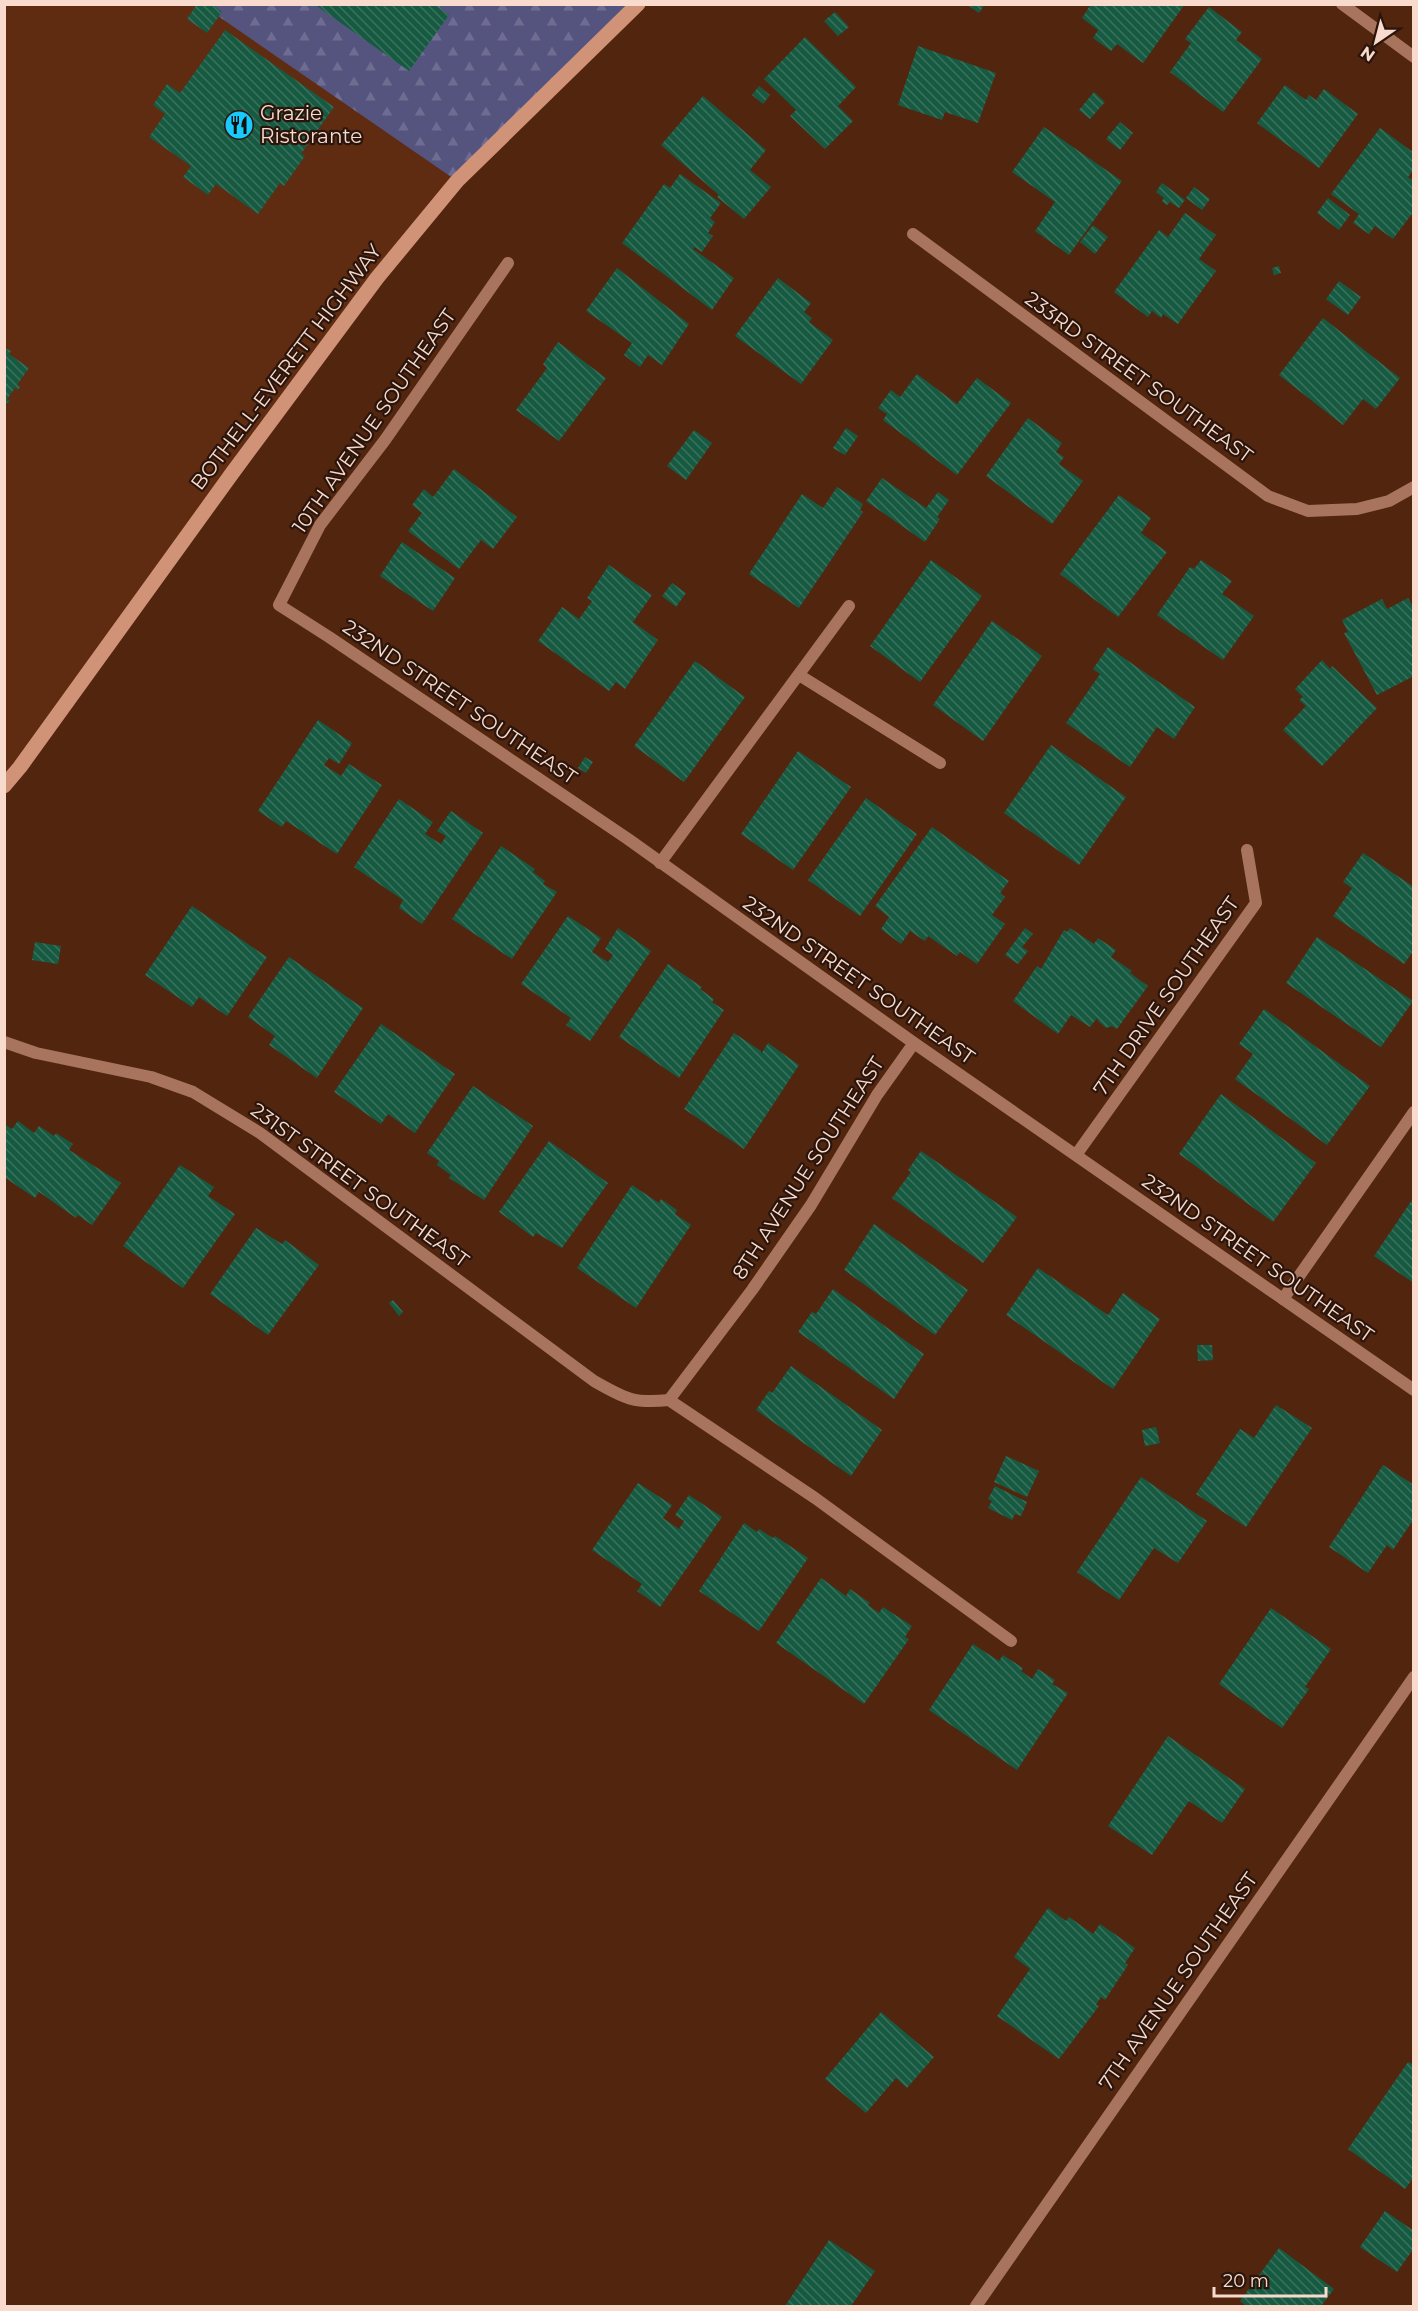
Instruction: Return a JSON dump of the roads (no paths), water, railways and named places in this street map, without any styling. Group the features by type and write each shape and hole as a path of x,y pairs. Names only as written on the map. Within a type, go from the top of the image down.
{"main road":[{"name":"BOTHELL-EVERETT HIGHWAY","path":"4,786 377,278 457,181 638,4"}],"street":[{"path":"1342,4 1413,57"},
{"name":"233RD STREET SOUTHEAST","path":"913,234 1268,496 1308,512 1357,509 1389,501 1413,487"},
{"name":"10TH AVENUE SOUTHEAST","path":"279,605 320,525 385,440 508,263"},
{"name":"232ND STREET SOUTHEAST","path":"279,605 339,643 660,863 914,1043 1413,1390"},
{"path":"660,863 849,606"},
{"path":"799,675 940,763"},
{"name":"7TH DRIVE SOUTHEAST","path":"1076,1155 1256,903 1247,850"},
{"name":"231ST STREET SOUTHEAST","path":"4,1042 36,1053 151,1077 193,1092 260,1133 594,1381 624,1398 645,1403 669,1400"},
{"name":"8TH AVENUE SOUTHEAST","path":"669,1400 752,1290 811,1205 877,1095 914,1043"},
{"path":"1283,1299 1413,1112"},
{"path":"669,1400 815,1498 1011,1641"},
{"name":"7TH AVENUE SOUTHEAST","path":"976,2307 1413,1677"}],"place":[{"name":"Grazie Ristorante","path":"239,125"}]}
